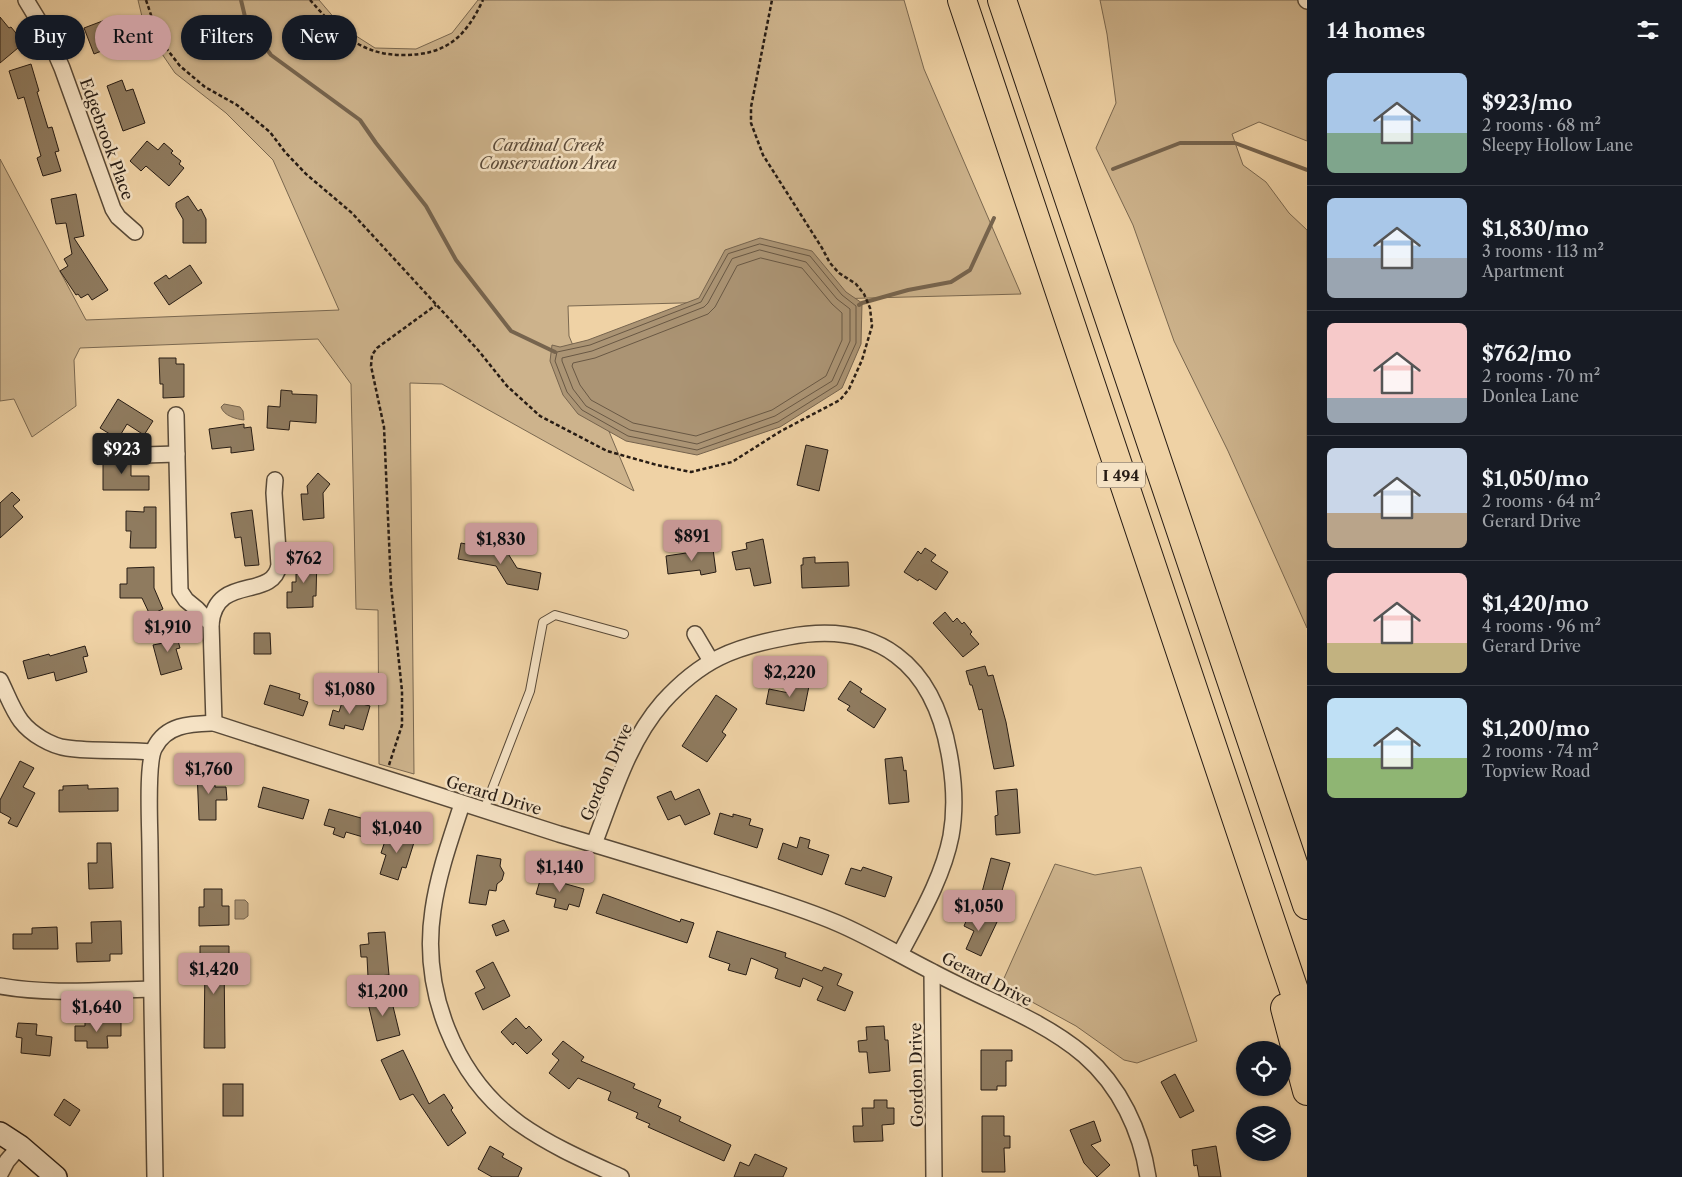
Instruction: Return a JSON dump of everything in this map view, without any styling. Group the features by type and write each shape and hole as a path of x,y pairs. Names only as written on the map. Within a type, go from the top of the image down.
{"highway":[{"name":"I 494","path":"962,0 1307,1029"},
{"name":"I 494","path":"1002,0 1307,904"},
{"path":"1284,835 1307,884"},
{"path":"1280,950 1283,1000 1307,1091"}],"street":[{"name":"Edgebrook Place","path":"26,0 49,38 62,68 113,209 118,217 135,232"},
{"path":"176,415 180,591 186,600 212,624"},
{"path":"144,455 177,454"},
{"path":"214,723 212,624 214,608 224,597 265,583 275,576 278,571 274,480"},
{"path":"695,634 711,661"},
{"name":"Gordon Drive","path":"594,844 624,765 646,723 679,685 711,661 731,651 797,635 850,635 874,642 895,654 914,670 928,690 946,738 952,771 954,804 951,836 942,868 900,954"},
{"path":"0,680 22,722 37,735 51,743 66,748 152,752 150,793 151,989 155,1177"},
{"name":"Gerard Drive","path":"152,752 162,737 175,728 189,724 214,723 462,804 773,900 838,924 1040,1026 1086,1056 1102,1073 1131,1117 1145,1159 1148,1177"},
{"path":"462,804 433,908 429,943 433,978 440,1011 454,1044 471,1074 493,1100 518,1123 565,1152 621,1177"},
{"name":"Gordon Drive","path":"932,972 934,1177"},
{"path":"0,986 27,991 55,992 151,989"},
{"path":"0,1133 20,1146 56,1177"},
{"path":"0,1174 20,1146"}],"lane":[{"path":"484,810 530,691 543,622 555,615 624,634"}],"path":[{"path":"146,0 159,40 180,66 205,87 237,105 270,132 285,152 306,174 352,213 478,350 507,386 540,416 607,451 691,472 732,462 781,431 840,400 849,389 862,360 872,326 870,308 864,294 856,284 839,273 830,263 763,155 755,137 751,123 751,108 772,0"},
{"path":"310,0 348,38 365,48 381,53 414,55 437,51 449,45 476,14 483,0"},
{"path":"385,779 402,725 402,691 391,586 384,427 371,366 372,355 377,348 436,305"}],"green space":[{"name":"Cardinal Creek Conservation Area","path":"138,0 319,0 332,15 282,15 282,60 357,60 357,37 375,48 416,49 452,33 478,0 904,0 924,69 1021,294 568,306 569,336 634,491 442,384 410,383 414,774 379,764 378,610 356,609 351,384 318,339 80,348 74,360 76,406 32,437 14,399 0,401 0,159 86,320 339,310 273,160 226,113 175,73 166,60 171,60 171,15 142,15"},
{"path":"1100,0 1307,0 1307,141 1259,122 1232,134 1243,165 1266,182 1289,213 1307,230 1307,628 1228,451 1174,341 1133,225 1096,148 1116,103 1107,34"},
{"path":"1055,864 1095,875 1141,867 1197,1041 1137,1063 1124,1060 1076,1026 1001,985"}],"water":[{"path":"760,238 812,251 846,292 862,303 861,344 842,388 780,427 697,455 626,441 578,414 563,395 550,361 552,345 560,347 588,340 699,298 725,250"},
{"path":"224,404 240,407 243,411 244,420 227,415 221,407"},
{"path":"235,900 245,900 248,903 248,916 244,919 235,919"}],"building":[{"path":"0,17 15,32 15,50 0,63"},
{"path":"95,24 94,54 85,31 85,28"},
{"path":"31,64 48,128 52,127 59,151 55,152 61,171 43,176 37,158 41,156 24,97 18,99 9,71"},
{"path":"122,80 126,91 133,89 145,123 123,131 107,86"},
{"path":"147,141 158,150 164,143 173,151 171,153 181,161 179,164 184,168 169,186 146,166 141,171 130,161"},
{"path":"76,194 84,236 74,238 108,290 92,300 88,294 81,298 78,294 76,295 60,271 68,266 64,259 72,254 66,223 56,224 51,199"},
{"path":"188,196 198,211 201,209 206,219 206,243 183,243 183,219 176,207 176,203"},
{"path":"190,265 202,283 169,305 154,283 166,275 169,279"},
{"path":"159,358 176,358 176,364 184,364 184,397 163,398 163,384 160,384"},
{"path":"281,390 292,391 292,394 317,395 316,423 290,421 289,430 267,428 268,406 280,407"},
{"path":"118,399 153,421 144,435 127,424 118,439 100,428"},
{"path":"244,424 244,428 251,427 254,450 231,453 231,447 212,449 209,429"},
{"path":"806,445 828,450 819,491 797,485"},
{"path":"103,456 131,456 131,476 149,476 149,490 103,490"},
{"path":"318,473 330,484 323,493 324,518 303,520 301,494 308,494 307,486"},
{"path":"12,492 20,500 13,506 23,517 0,538 0,503"},
{"path":"144,507 156,507 156,548 130,548 131,531 126,531 126,511 144,512"},
{"path":"252,510 259,565 245,566 241,537 235,538 231,513"},
{"path":"763,539 771,583 754,586 750,568 736,570 732,552 747,549 746,543"},
{"path":"461,543 507,552 517,568 541,573 538,590 507,584 496,566 458,559"},
{"path":"925,548 936,555 931,561 948,572 936,590 904,572 918,551 921,554"},
{"path":"713,549 716,572 701,575 700,570 668,574 666,556"},
{"path":"300,556 317,556 316,596 313,596 313,607 287,608 287,592 292,592 292,582 296,582 296,574 300,574"},
{"path":"815,557 815,563 848,562 849,586 802,588 801,565 803,565 803,558"},
{"path":"154,567 154,588 163,609 150,615 142,598 120,598 120,584 127,584 127,568"},
{"path":"945,612 953,622 957,618 962,624 964,622 972,632 970,634 979,644 963,657 933,623"},
{"path":"175,630 180,648 176,649 182,669 161,675 153,645 163,643 161,634"},
{"path":"254,633 270,633 271,654 254,654"},
{"path":"85,646 88,656 83,657 87,672 56,681 54,672 28,679 23,661"},
{"path":"985,666 988,676 993,675 1006,722 1014,766 994,769 982,709 979,710 966,671"},
{"path":"850,681 862,689 860,692 886,709 874,728 847,710 850,706 838,699"},
{"path":"791,683 809,686 804,711 766,704 769,689 789,693"},
{"path":"270,685 300,694 299,699 308,702 303,716 264,704"},
{"path":"716,695 737,709 722,732 726,735 707,762 682,746"},
{"path":"343,699 370,706 363,730 345,725 344,729 329,725 333,710 339,712"},
{"path":"902,757 904,771 906,770 909,802 889,804 885,759"},
{"path":"20,761 34,768 23,787 35,793 17,827 8,823 11,818 0,812 0,800"},
{"path":"197,770 214,770 215,787 226,787 227,800 216,800 216,820 199,820"},
{"path":"88,785 88,789 118,788 118,811 59,812 59,790 63,790 63,786"},
{"path":"263,787 309,800 303,819 258,807"},
{"path":"699,789 710,814 685,825 680,815 668,820 657,797 671,791 675,800"},
{"path":"1017,789 1020,833 996,835 995,816 998,815 996,791"},
{"path":"329,809 368,820 363,837 346,832 344,838 333,834 335,828 324,825"},
{"path":"720,813 751,819 749,825 763,829 757,848 714,834"},
{"path":"388,832 401,836 402,832 416,836 406,868 402,867 398,880 380,874 386,855 381,853"},
{"path":"800,837 810,840 808,848 829,855 822,875 778,859 783,843 797,848"},
{"path":"97,843 111,843 113,888 89,889 88,863 97,863"},
{"path":"477,855 501,859 500,866 504,873 502,880 497,884 496,891 489,890 486,905 469,903"},
{"path":"991,858 1010,863 999,901 981,896"},
{"path":"863,867 892,877 885,897 845,884 851,868 861,871"},
{"path":"541,877 584,889 579,907 569,904 567,910 554,907 556,899 536,894"},
{"path":"204,889 222,889 222,906 229,906 229,925 199,926 199,907 204,907"},
{"path":"603,894 680,922 681,919 694,923 687,943 596,913"},
{"path":"970,912 997,922 981,956 966,949 974,931 964,926"},
{"path":"504,920 509,931 496,936 492,925"},
{"path":"121,921 122,954 110,954 110,961 77,962 76,943 92,943 91,922"},
{"path":"57,927 58,949 13,949 13,934 32,934 32,928"},
{"path":"717,931 786,953 785,957 822,971 824,967 842,974 837,985 853,992 845,1011 817,1000 823,987 803,978 800,987 775,978 778,969 751,958 746,975 728,970 730,964 709,957"},
{"path":"385,932 389,975 368,977 367,957 361,957 360,945 369,944 368,933"},
{"path":"200,946 229,946 229,958 224,958 225,1048 204,1048 205,962 200,962"},
{"path":"493,962 510,996 483,1010 475,993 485,988 476,971"},
{"path":"390,994 400,1035 377,1041 367,999"},
{"path":"516,1018 526,1029 529,1026 542,1040 527,1054 515,1042 513,1045 501,1032"},
{"path":"85,1022 121,1022 121,1036 107,1036 108,1048 87,1048 87,1041 75,1041 75,1026 85,1026"},
{"path":"18,1023 37,1024 36,1035 52,1037 50,1056 21,1053 22,1038 16,1037"},
{"path":"884,1026 885,1040 888,1040 890,1071 869,1073 867,1052 859,1052 858,1041 867,1040 866,1027"},
{"path":"563,1041 584,1057 581,1061 635,1084 633,1088 661,1100 658,1107 681,1117 679,1121 731,1145 724,1161 648,1127 650,1124 636,1118 638,1113 608,1100 611,1092 578,1078 569,1089 549,1073 559,1060 552,1054"},
{"path":"403,1050 429,1104 444,1094 453,1108 451,1110 466,1133 448,1146 413,1094 400,1100 381,1060"},
{"path":"981,1050 1012,1050 1012,1061 1006,1061 1006,1086 997,1086 997,1090 981,1090"},
{"path":"1175,1074 1194,1111 1180,1118 1161,1082"},
{"path":"223,1084 243,1084 243,1116 223,1116"},
{"path":"64,1099 80,1110 70,1126 54,1115"},
{"path":"874,1100 887,1100 887,1108 894,1108 894,1124 882,1125 883,1141 854,1142 853,1126 863,1126 862,1108 874,1108"},
{"path":"982,1116 1004,1116 1004,1136 1010,1136 1010,1148 1004,1148 1005,1172 982,1172"},
{"path":"1094,1121 1101,1141 1091,1145 1110,1165 1097,1177 1084,1163 1070,1130"},
{"path":"490,1146 504,1154 502,1157 522,1168 518,1177 492,1177 478,1169"},
{"path":"1216,1146 1221,1177 1199,1177 1197,1165 1194,1166 1192,1150"},
{"path":"755,1154 787,1168 783,1177 734,1177 740,1162 749,1166"}],"waterway":[{"path":"241,0 246,21 271,55 360,120 426,206 456,260 511,331 555,352"},
{"path":"1113,169 1180,143 1235,143 1307,170"},
{"path":"859,305 908,290 951,282 970,270 994,218"}]}
